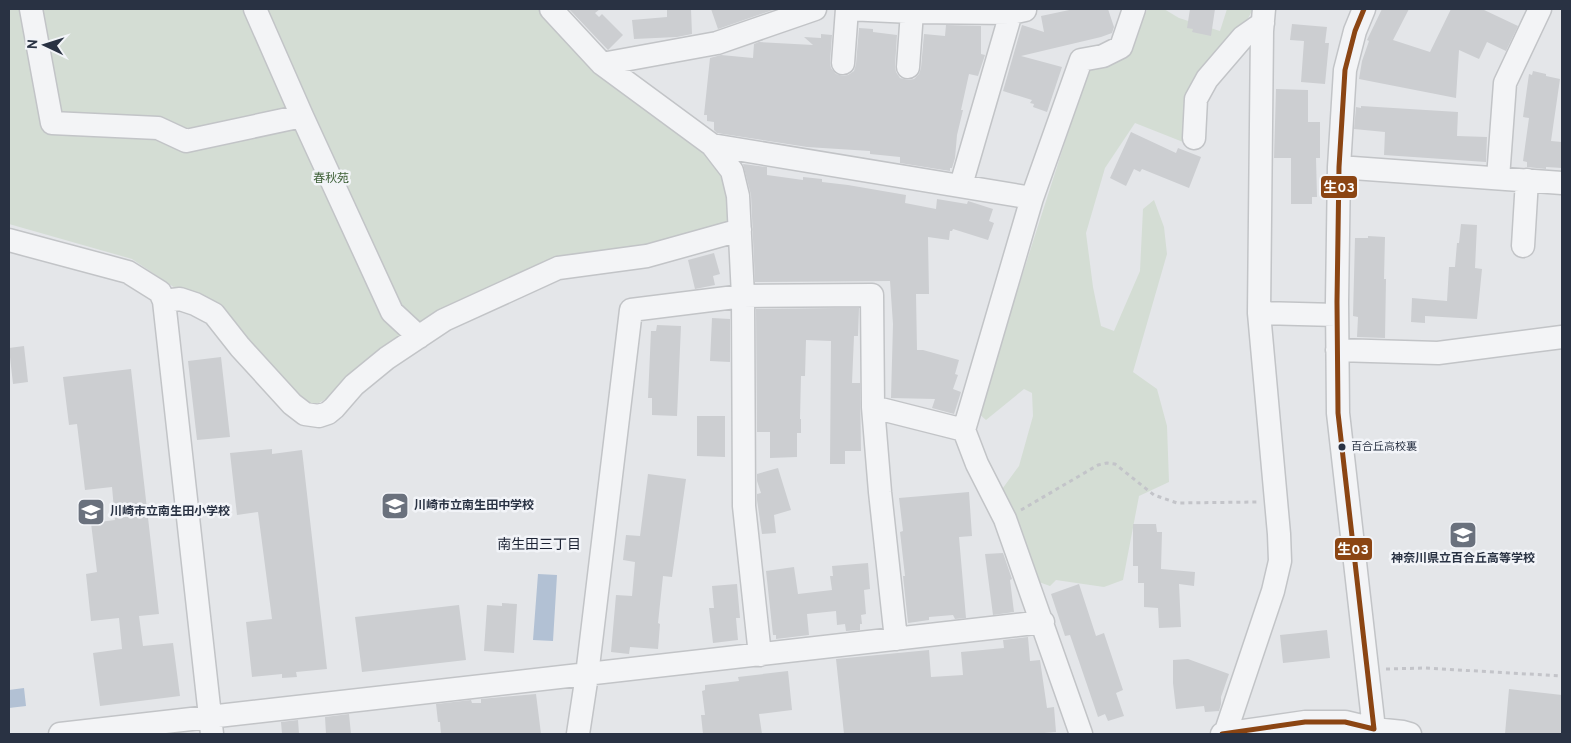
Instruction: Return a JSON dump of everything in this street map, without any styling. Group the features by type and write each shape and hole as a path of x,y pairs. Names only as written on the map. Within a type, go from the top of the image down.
{"street":[{"path":"31,9 52,123 158,128 186,141 302,116"},
{"path":"255,9 392,312 419,337"},
{"path":"552,9 602,64 712,145 732,171 738,196 743,296 744,506 760,655"},
{"path":"843,63 847,9 912,12 1018,10 961,185"},
{"path":"1081,734 1005,519 977,464 964,430 1032,198 1081,60 1103,56 1121,47 1134,9"},
{"path":"1364,9 1355,31 1346,70 1339,168 1337,350 1338,413 1370,733"},
{"path":"1498,178 1505,83 1540,9"},
{"path":"602,64 717,43 811,10"},
{"path":"908,67 912,12"},
{"path":"1194,138 1196,99 1207,79 1263,16"},
{"path":"1263,16 1259,313 1280,561 1273,591 1224,734 1305,722 1344,722 1370,733 1403,732 1410,734"},
{"path":"712,145 1032,198"},
{"path":"1339,168 1562,183"},
{"path":"1523,246 1527,180"},
{"path":"164,301 180,299 214,314 240,347 292,404 305,414 319,416 334,408 354,385 387,358 444,320 558,268 647,256 740,230"},
{"path":"9,240 128,272 160,292 164,301 211,726"},
{"path":"578,734 587,675 631,310 743,296 872,295 873,407 896,639"},
{"path":"1259,313 1337,315"},
{"path":"1337,350 1438,353 1562,337"},
{"path":"873,407 964,430"},
{"path":"60,734 211,726 587,675 1043,622"}],"path":[{"path":"1005,519 1098,465 1107,463 1115,464 1154,495 1177,503 1276,501"},
{"path":"1392,668 1425,668 1562,676"}],"green space":[{"name":"春秋苑","path":"9,9 544,9 716,159 727,179 732,221 678,241 552,261 319,403 309,406 181,292 132,259 9,224"},
{"path":"1148,9 1164,9 1179,18 1220,31 1227,9 1253,9 1183,142 1135,123 1105,168 1086,233 1093,287 1101,326 1114,331 1140,271 1143,209 1154,200 1164,227 1167,254 1133,372 1157,389 1167,426 1169,482 1139,496 1123,580 1104,587 1056,580 1050,586 1039,582 1000,492 1019,466 1033,416 1032,393 1024,389 986,420 978,413 1089,67 1123,47"}],"water":[{"path":"538,574 557,575 553,641 533,640"},
{"path":"24,688 26,706 9,708 9,690"}],"building":[{"path":"569,9 600,9 595,13 599,17 602,14 623,35 608,50"},
{"path":"667,9 691,9 692,34 677,37 634,39 632,20 667,17"},
{"path":"711,9 773,9 773,10 718,29"},
{"path":"1074,9 1108,9 1114,27 1112,33 1101,37 1021,56 1062,67 1047,112 1033,107 1034,104 1030,103 1032,100 1003,91 1022,25 1044,32 1041,16"},
{"path":"1190,9 1215,9 1211,36 1192,32 1193,29 1187,28"},
{"path":"1382,9 1409,9 1393,40 1430,52 1451,9 1482,9 1518,26 1506,51 1487,42 1479,59 1459,50 1456,98 1359,79 1362,61 1369,41 1367,40"},
{"path":"1292,24 1327,27 1325,43 1329,43 1325,84 1301,82 1304,41 1290,40"},
{"path":"946,25 981,26 981,54 985,55 978,76 969,74 961,110 963,110 957,135 955,158 950,171 900,163 900,157 870,154 870,151 807,147 717,133 714,130 714,122 707,121 707,115 704,115 710,58 721,55 753,58 754,44 759,42 813,45 804,37 821,38 821,34 832,35 831,68 836,74 843,76 854,71 859,28 873,29 873,32 897,35 896,72 900,78 908,80 914,79 919,74 924,34 945,36"},
{"path":"1533,71 1560,79 1551,141 1562,142 1562,168 1527,167 1527,162 1523,161 1529,118 1523,117 1529,74 1532,75"},
{"path":"1276,89 1308,90 1308,122 1320,122 1320,158 1316,158 1317,197 1312,197 1312,204 1291,204 1291,158 1274,158"},
{"path":"1361,106 1458,112 1457,136 1487,137 1486,162 1384,155 1385,132 1354,129 1356,107 1361,108"},
{"path":"1131,132 1176,153 1178,148 1201,157 1189,188 1142,169 1140,172 1134,169 1126,186 1110,178"},
{"path":"743,164 767,167 767,175 803,180 803,177 822,179 822,182 906,195 905,203 936,209 937,199 967,204 968,201 993,209 989,221 994,223 988,240 953,229 950,231 949,240 928,237 929,294 916,294 917,350 959,360 955,374 958,375 953,389 961,392 954,414 932,408 935,399 891,398 893,324 890,281 755,282 751,195"},
{"path":"1461,224 1477,225 1475,268 1482,269 1477,319 1425,316 1425,323 1411,322 1412,298 1447,301 1449,267 1455,267"},
{"path":"1368,236 1385,237 1385,338 1357,337 1358,317 1353,316 1355,238 1368,238"},
{"path":"714,253 720,274 713,276 715,285 695,289 688,260"},
{"path":"859,308 858,336 854,336 852,383 860,383 861,451 845,451 845,464 830,464 831,341 806,340 805,376 801,376 801,433 797,433 797,457 770,458 770,432 757,432 756,309"},
{"path":"712,318 730,319 730,362 710,361"},
{"path":"657,325 681,326 677,416 652,415 652,398 648,398 651,331 656,331"},
{"path":"24,346 28,382 13,384 9,348"},
{"path":"221,357 230,437 197,440 188,361"},
{"path":"131,369 159,614 139,616 143,646 173,643 180,696 100,706 93,653 122,649 119,618 91,621 86,574 97,572 91,523 115,520 112,487 85,490 77,424 69,425 63,377"},
{"path":"697,416 725,416 725,457 697,456"},
{"path":"272,449 272,454 302,450 327,669 296,672 297,677 282,678 282,674 252,677 246,622 272,619 258,512 237,515 230,453"},
{"path":"778,468 791,510 774,515 776,533 762,534 757,500 757,494 761,493 757,474"},
{"path":"648,474 686,479 672,577 663,576 658,623 660,624 658,649 630,647 629,654 611,652 616,595 632,596 635,562 623,560 626,535 640,536"},
{"path":"969,492 972,536 959,537 966,618 955,619 953,615 929,617 929,620 908,623 900,532 903,531 899,498"},
{"path":"1133,524 1156,524 1157,532 1162,532 1161,569 1195,572 1194,586 1179,584 1181,627 1159,628 1158,608 1144,607 1144,583 1138,583 1138,566 1133,566"},
{"path":"1003,553 1012,579 1010,580 1014,612 993,615 985,554"},
{"path":"868,563 870,589 864,590 866,614 861,615 862,624 860,624 860,630 846,631 845,624 837,625 836,611 807,614 809,635 776,639 776,635 773,635 766,571 794,567 798,594 832,590 830,576 833,576 832,566"},
{"path":"737,584 740,618 736,618 738,640 713,643 709,608 714,608 712,586"},
{"path":"1079,584 1096,636 1104,633 1123,690 1116,693 1124,716 1108,721 1105,714 1098,717 1070,635 1065,636 1051,594"},
{"path":"502,603 517,604 514,653 484,651 487,605 502,606"},
{"path":"459,605 466,660 362,672 355,617"},
{"path":"1327,630 1330,658 1283,663 1280,635"},
{"path":"1028,637 1030,661 1040,660 1047,708 1054,707 1056,732 1032,734 844,734 836,659 929,650 931,677 963,675 961,652 1004,648 1003,640"},
{"path":"1188,659 1229,674 1221,697 1219,711 1205,712 1204,706 1176,709 1173,660"},
{"path":"788,671 792,710 759,714 762,734 703,734 701,715 705,715 702,691 705,690 705,685 739,681 738,677"},
{"path":"1509,689 1562,695 1562,734 1505,734"},
{"path":"536,694 541,734 441,734 436,704 471,700 472,703 481,703 481,699"},
{"path":"349,714 351,734 326,734 325,717"},
{"path":"298,720 299,734 282,734 281,722"}],"transit line":[{"name":"生03","path":"1364,9 1355,31 1345,70 1339,167 1338,413 1374,729"},
{"name":"生03","path":"1222,734 1305,722 1345,722 1374,729"}],"place":[{"name":"百合丘高校裏","path":"1342,447"},
{"name":"川崎市立南生田中学校","path":"395,506"},
{"name":"川崎市立南生田小学校","path":"91,512"},
{"name":"神奈川県立百合丘高等学校","path":"1463,535"}],"district":[{"name":"南生田三丁目","path":"539,545"}]}
